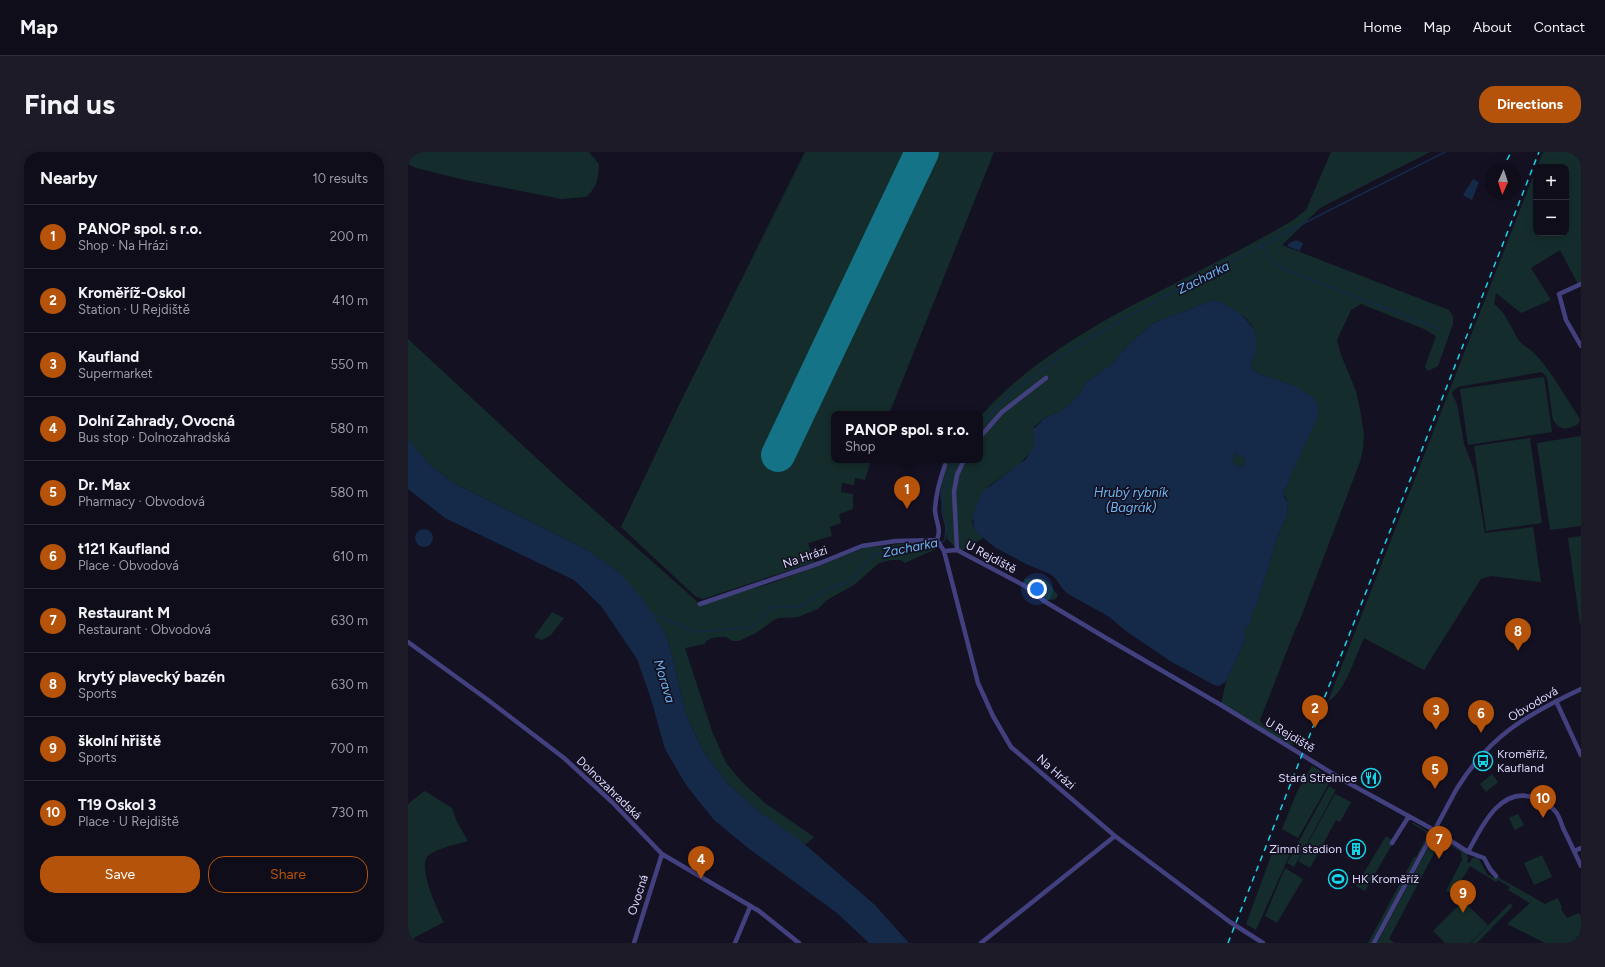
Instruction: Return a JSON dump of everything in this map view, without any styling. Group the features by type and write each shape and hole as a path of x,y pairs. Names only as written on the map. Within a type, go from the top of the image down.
{"street":[{"path":"1581,284 1560,294 1566,320 1581,346"},
{"path":"983,434 1002,412 1046,378"},
{"path":"957,550 954,492 957,475 963,463"},
{"path":"937,541 940,531 935,510 938,485 945,464"},
{"name":"Na Hrázi","path":"700,604 862,546 896,541 937,541 943,550 978,683 993,716 1011,747 1114,836 1230,922 1263,943"},
{"name":"U Rejdiště","path":"943,550 957,550 1025,586 1044,601 1221,705 1342,780 1434,830 1468,852 1484,858 1496,876"},
{"name":"Dolnozahradská","path":"408,642 564,758 612,802 662,854 759,911 799,943"},
{"name":"Obvodová","path":"1374,943 1460,784 1481,755 1520,722 1556,701 1581,689"},
{"path":"1556,701 1581,755"},
{"path":"1468,852 1488,816 1505,800 1517,796 1530,796 1543,801 1555,811 1581,866"},
{"path":"1392,843 1409,816"},
{"path":"981,943 1114,836"},
{"path":"1574,851 1581,848"},
{"name":"Ovocná","path":"634,943 662,854"},
{"path":"736,943 750,907"}],"green space":[{"path":"408,152 589,152 599,164 597,182 586,197 561,199 465,180 416,168 408,164"},
{"path":"805,152 908,152 766,450 788,460 935,152 994,152 890,411 831,411 831,463 870,463 865,480 855,478 854,485 842,483 841,492 853,494 853,509 839,514 841,523 830,527 832,536 808,543 814,562 703,599 695,596 621,527 678,407"},
{"path":"1331,152 1430,152 1320,208 1282,245 1449,310 1453,317 1453,324 1438,366 1428,371 1425,367 1436,336 1424,329 1361,304 1351,310 1337,340 1341,355 1356,391 1364,435 1363,448 1361,459 1260,720 1263,725 1294,743 1293,745 1284,743 1221,705 1226,681 1244,642 1244,630 1249,621 1251,612 1256,607 1277,538 1287,514 1288,502 1283,490 1287,487 1290,477 1295,386 1257,373 1252,368 1251,362 1254,356 1252,326 1246,318 1228,306 1214,300 1153,323 1127,346 1112,364 1086,382 1080,393 1069,405 1061,411 1044,418 1034,427 1034,445 1032,450 1020,464 989,486 972,522 974,528 983,538 960,552 947,539 940,494 946,463 983,463 983,414 996,400 1032,369 1090,329 1292,221 1306,210"},
{"path":"1543,152 1581,152 1581,283 1578,284 1560,250 1531,268 1551,300 1521,313 1496,293 1494,304 1505,316 1520,342 1534,353 1548,370 1580,419 1578,424 1568,428 1561,428 1555,424 1553,420 1547,378 1541,372 1458,387 1452,392 1457,404 1464,444 1474,470 1485,533 1533,527 1541,582 1491,576 1481,579 1424,670 1364,638 1344,683 1334,697 1328,701 1533,177 1533,236 1569,236 1569,164 1538,164"},
{"path":"408,339 559,479 700,604 772,583 864,548 910,543 933,543 936,549 905,563 901,560 891,560 879,563 854,585 827,600 818,609 798,617 779,618 774,620 756,633 739,641 732,641 726,637 712,638 706,641 705,644 685,648 712,731 726,763 743,783 765,803 814,837 805,845 761,813 727,783 703,751 686,715 666,635 619,572 589,551 452,482 429,464 411,443 408,439"},
{"path":"1544,377 1552,432 1468,445 1460,389"},
{"path":"1581,436 1581,526 1550,530 1537,443"},
{"path":"1530,438 1542,523 1486,531 1474,446"},
{"path":"1235,453 1245,458 1246,464 1241,467 1234,465 1233,459"},
{"path":"1581,536 1581,624 1580,624 1568,538"},
{"path":"1038,578 1046,580 1058,595 1056,599 1044,601 1024,583 1025,579"},
{"path":"552,612 564,618 551,635 542,640 534,637"},
{"path":"1312,766 1332,778 1298,838 1282,829 1297,792"},
{"path":"1492,774 1498,782 1486,792 1480,784"},
{"path":"1329,786 1336,790 1294,867 1287,863"},
{"path":"425,791 452,808 457,822 468,841 440,849 427,857 425,870 427,880 444,922 408,941 408,804"},
{"path":"1335,794 1351,802 1340,822 1336,820 1310,868 1298,861"},
{"path":"1518,814 1524,825 1515,830 1509,818"},
{"path":"1411,823 1414,823 1427,831 1428,838 1372,943 1368,943 1414,857 1416,857 1427,836 1426,832"},
{"path":"1386,836 1394,841 1365,891 1356,886"},
{"path":"1436,837 1466,853 1468,858 1467,862 1470,863 1472,858 1478,857 1488,876 1490,875 1492,878 1496,876 1545,904 1558,898 1562,908 1561,909 1567,918 1579,913 1581,917 1581,943 1545,943 1507,924 1530,903 1508,890 1510,887 1498,880 1496,882 1470,866 1453,894 1446,891 1462,860 1461,852 1441,840 1389,939 1395,943 1377,943 1431,842"},
{"path":"1275,845 1290,854 1256,930 1246,924"},
{"path":"1542,855 1552,877 1534,885 1524,863"},
{"path":"1285,868 1303,879 1277,923 1265,916"},
{"path":"1463,901 1488,925 1470,943 1445,943 1433,931"},
{"path":"1510,903 1513,906 1477,943 1471,943"}],"water":[{"path":"1473,179 1479,182 1472,200 1463,195"},
{"path":"1296,240 1303,243 1300,251 1287,246 1289,243"},
{"name":"Hrubý rybník (Bagrák)","path":"1214,300 1224,304 1242,315 1254,332 1257,341 1256,351 1251,362 1252,368 1257,373 1295,386 1313,397 1318,405 1318,416 1290,477 1287,487 1283,490 1284,497 1288,502 1287,514 1277,538 1256,607 1251,612 1251,621 1244,630 1245,639 1226,681 1220,686 1214,685 1170,661 1126,631 1108,616 1068,594 1050,574 1026,564 996,548 977,533 974,528 973,516 981,493 1026,459 1034,445 1033,430 1044,418 1061,411 1069,405 1080,393 1086,382 1112,364 1127,346 1153,323","holes":["1235,453 1245,458 1245,464 1241,467 1234,465 1233,459"]},
{"name":"Morava","path":"408,439 429,464 452,482 589,551 619,572 641,597 666,635 686,715 703,751 727,783 761,813 801,841 875,905 909,943 869,943 837,913 748,848 714,820 686,785 665,749 651,699 637,659 601,606 574,580 445,518 408,489"},
{"path":"424,529 428,530 432,534 432,542 428,546 424,547 420,546 416,542 415,538 416,534 420,530"}],"waterway":[{"name":"Zacharka","path":"983,424 995,409 1013,391 1066,353 1126,317 1322,214 1445,152"},
{"path":"1262,246 1268,257 1279,267 1439,329"},
{"name":"Zacharka","path":"650,613 697,632 753,627 769,609 774,606 800,607 829,588 846,583 855,576 876,553 889,553 939,545 945,540 946,527 942,512 943,497 946,483 954,463"}],"runway":[{"path":"778,455 922,152"}],"railway":[{"path":"1507,160 1511,152"},
{"path":"1228,943 1539,152"}],"place":[{"name":"PANOP spol. s r.o.","path":"907,509"},
{"name":"krytý plavecký bazén","path":"1518,651"},
{"name":"Kroměříž-Oskol","path":"1315,728"},
{"name":"Kaufland","path":"1436,730"},
{"name":"t121 Kaufland","path":"1481,733"},
{"name":"Kroměříž, Kaufland","path":"1483,761"},
{"name":"Stará Střelnice","path":"1371,778"},
{"name":"Dr. Max","path":"1435,789"},
{"name":"T19 Oskol 3","path":"1543,818"},
{"name":"Zimní stadion","path":"1356,849"},
{"name":"Restaurant M","path":"1439,859"},
{"name":"Dolní Zahrady, Ovocná","path":"701,879"},
{"name":"HK Kroměříž","path":"1338,879"},
{"name":"školní hřiště","path":"1463,913"}]}
